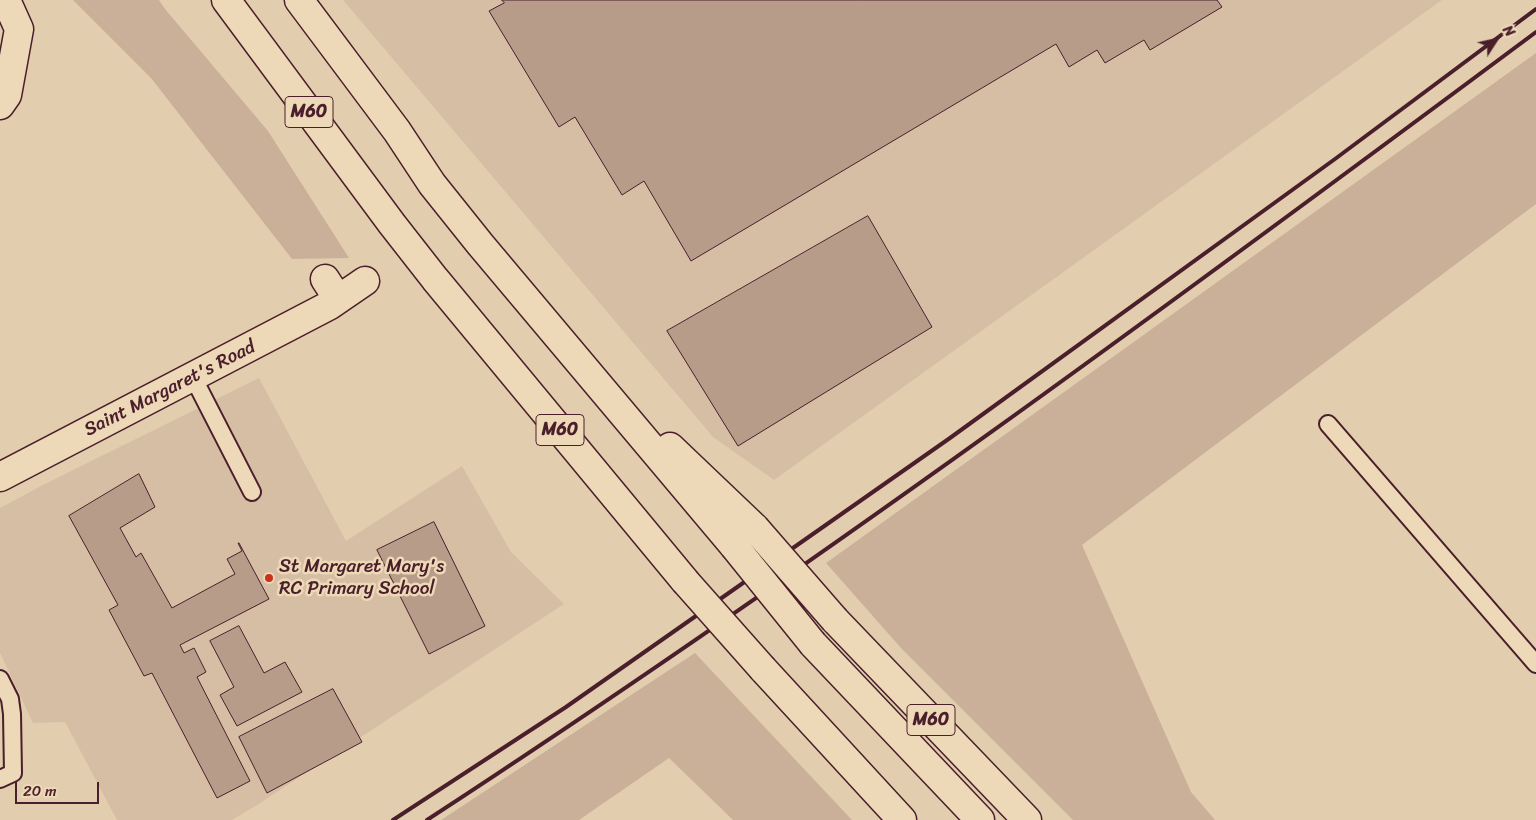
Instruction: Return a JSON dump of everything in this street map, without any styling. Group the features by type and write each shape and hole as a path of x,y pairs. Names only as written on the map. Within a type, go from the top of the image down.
{"main road":[{"path":"0,105 7,95 19,29 6,0"},
{"name":"M60","path":"226,0 435,279 685,581 902,820"},
{"name":"M60","path":"299,0 397,131 432,184 564,346 734,546 813,644 980,820"},
{"name":"Saint Margaret's Road","path":"0,477 330,305 332,289 365,281"},
{"name":"M60","path":"564,346 755,528 835,620 1027,820"}],"lane":[{"path":"193,377 252,492"},
{"path":"1328,424 1536,664"},
{"path":"0,679 10,699 13,773 0,779"}],"shaded area":[{"path":"73,0 159,0 268,131 349,258 292,259 151,78"},
{"path":"343,0 1442,0 774,480 713,437"},
{"path":"1536,53 1536,204 1082,545 1191,792 1215,820 1073,820 901,648 826,563"},
{"name":"St Margaret Mary's RC Primary School","path":"259,378 346,541 462,466 511,552 564,604 232,820 117,820 65,722 33,723 0,653 0,508"},
{"path":"695,653 852,820 733,820 669,758 579,820 441,820"}],"building":[{"path":"502,0 1217,0 1222,7 1150,50 1144,40 1105,63 1097,50 1069,67 1056,44 691,261 644,181 622,195 575,117 559,127 489,11 504,3"},
{"path":"868,216 932,327 738,446 667,331"},
{"path":"139,474 155,507 120,528 136,557 141,553 172,608 235,574 227,559 242,551 238,543 269,599 180,645 184,653 194,648 206,672 197,677 250,781 217,798 152,673 144,676 109,610 118,605 69,516"},
{"path":"434,522 485,626 429,654 377,550"},
{"path":"239,626 264,673 285,662 302,692 237,726 220,695 234,687 210,641"},
{"path":"333,689 362,742 267,793 239,737"}],"railway":[{"path":"393,820 566,707 950,438 1335,159 1536,9"},
{"path":"427,820 709,630 988,435 1263,235 1536,32"}],"place":[{"name":"St Margaret Mary's RC Primary School","path":"269,578"}]}
